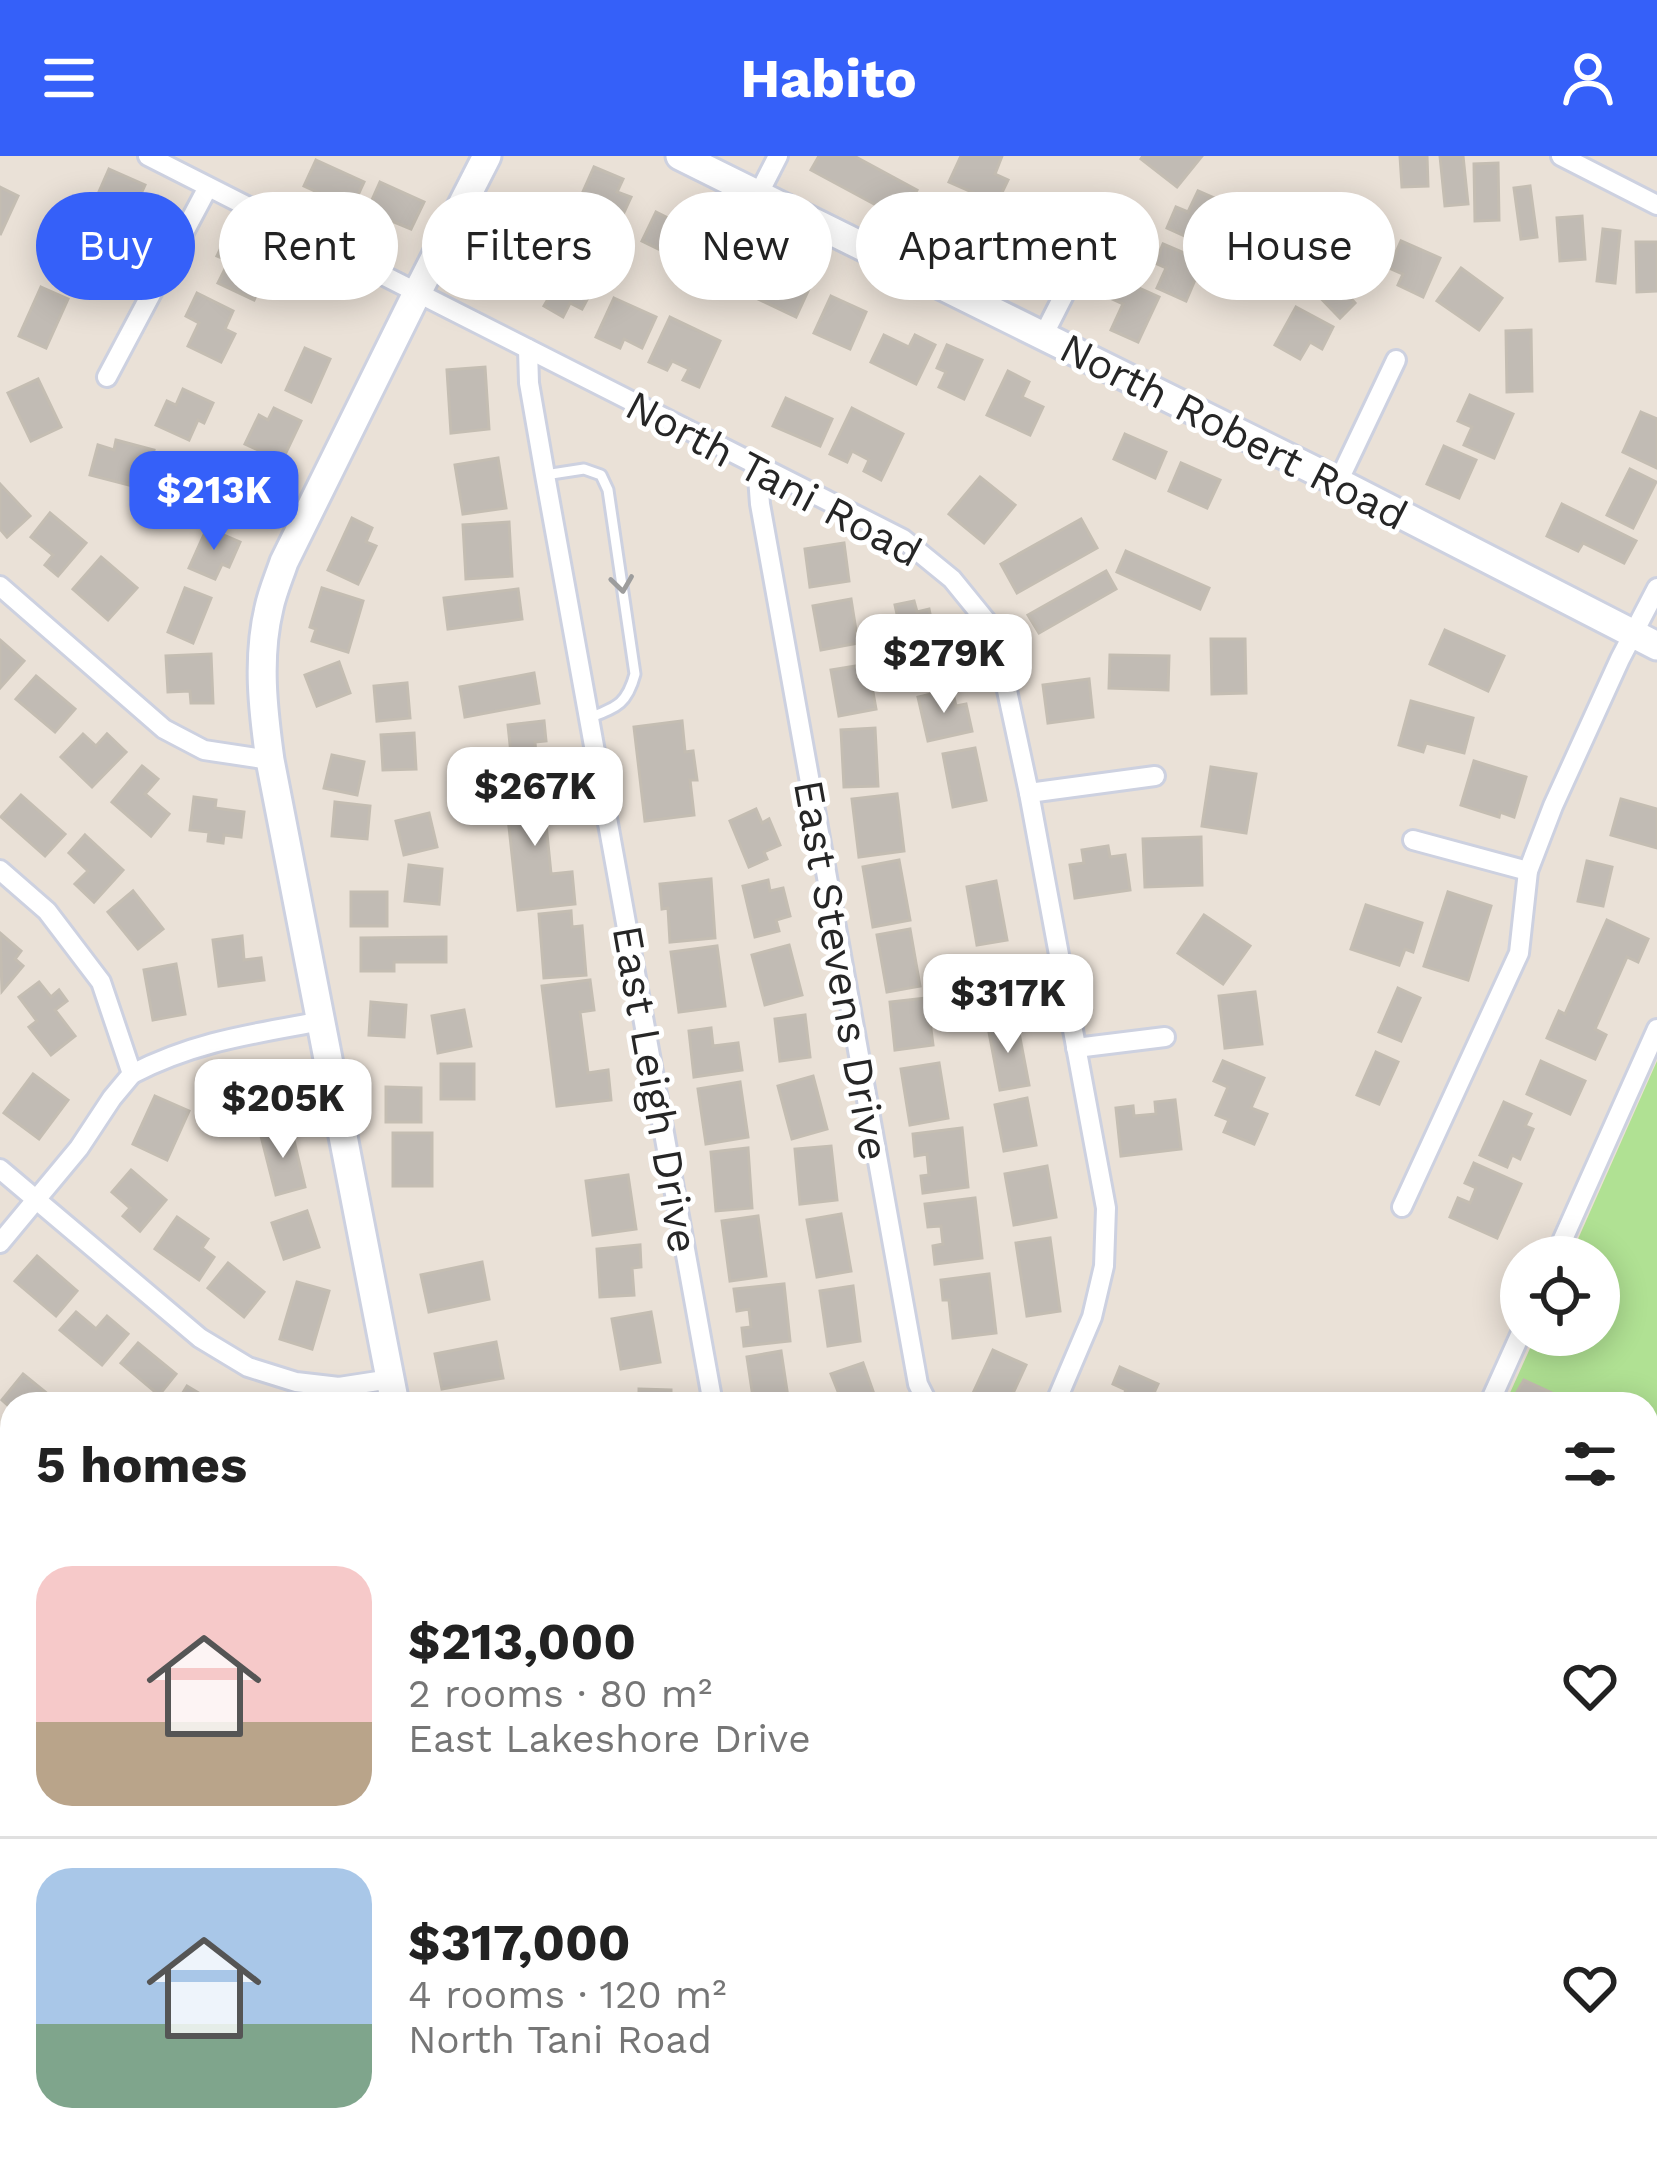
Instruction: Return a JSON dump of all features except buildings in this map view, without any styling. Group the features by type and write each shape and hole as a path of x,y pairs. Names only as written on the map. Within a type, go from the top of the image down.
{"main road":[{"path":"393,1392 270,760 263,712 263,652 269,608 284,562 488,156"},
{"name":"North Robert Road","path":"680,156 752,192"},
{"name":"North Robert Road","path":"832,232 1645,640"}],"street":[{"name":"North Tani Road","path":"148,156 903,539 952,579 987,622 1002,667 1029,793 1106,1208 1104,1266 1092,1316 1060,1392"},
{"path":"760,192 778,156"},
{"path":"1562,156 1657,205"},
{"path":"107,377 208,187"},
{"path":"1043,336 1061,300"},
{"name":"East Leigh Drive","path":"528,349 545,475 711,1392"},
{"path":"1338,482 1396,360"},
{"name":"East Stevens Drive","path":"757,463 760,504 836,940 922,1392"},
{"path":"0,586 164,729 204,750 270,760"},
{"path":"1402,1207 1519,953 1528,871 1553,806 1645,640 1657,588"},
{"path":"1029,793 1155,776"},
{"path":"1413,840 1528,871"},
{"path":"0,870 47,911 101,982 133,1074"},
{"path":"0,1243 37,1202 133,1074 170,1054 223,1039 322,1021"},
{"path":"1564,1236 1657,1029"},
{"path":"1076,1048 1165,1037"},
{"path":"0,1168 200,1338 248,1367 296,1382 393,1392"},
{"path":"1495,1392 1511,1356"}],"lane":[{"path":"545,475 584,469 601,475 608,490 635,674 629,695 589,718"}],"green space":[{"path":"1657,1061 1657,1392 1510,1392 1527,1356 1620,1356 1620,1236 1579,1236"}]}
